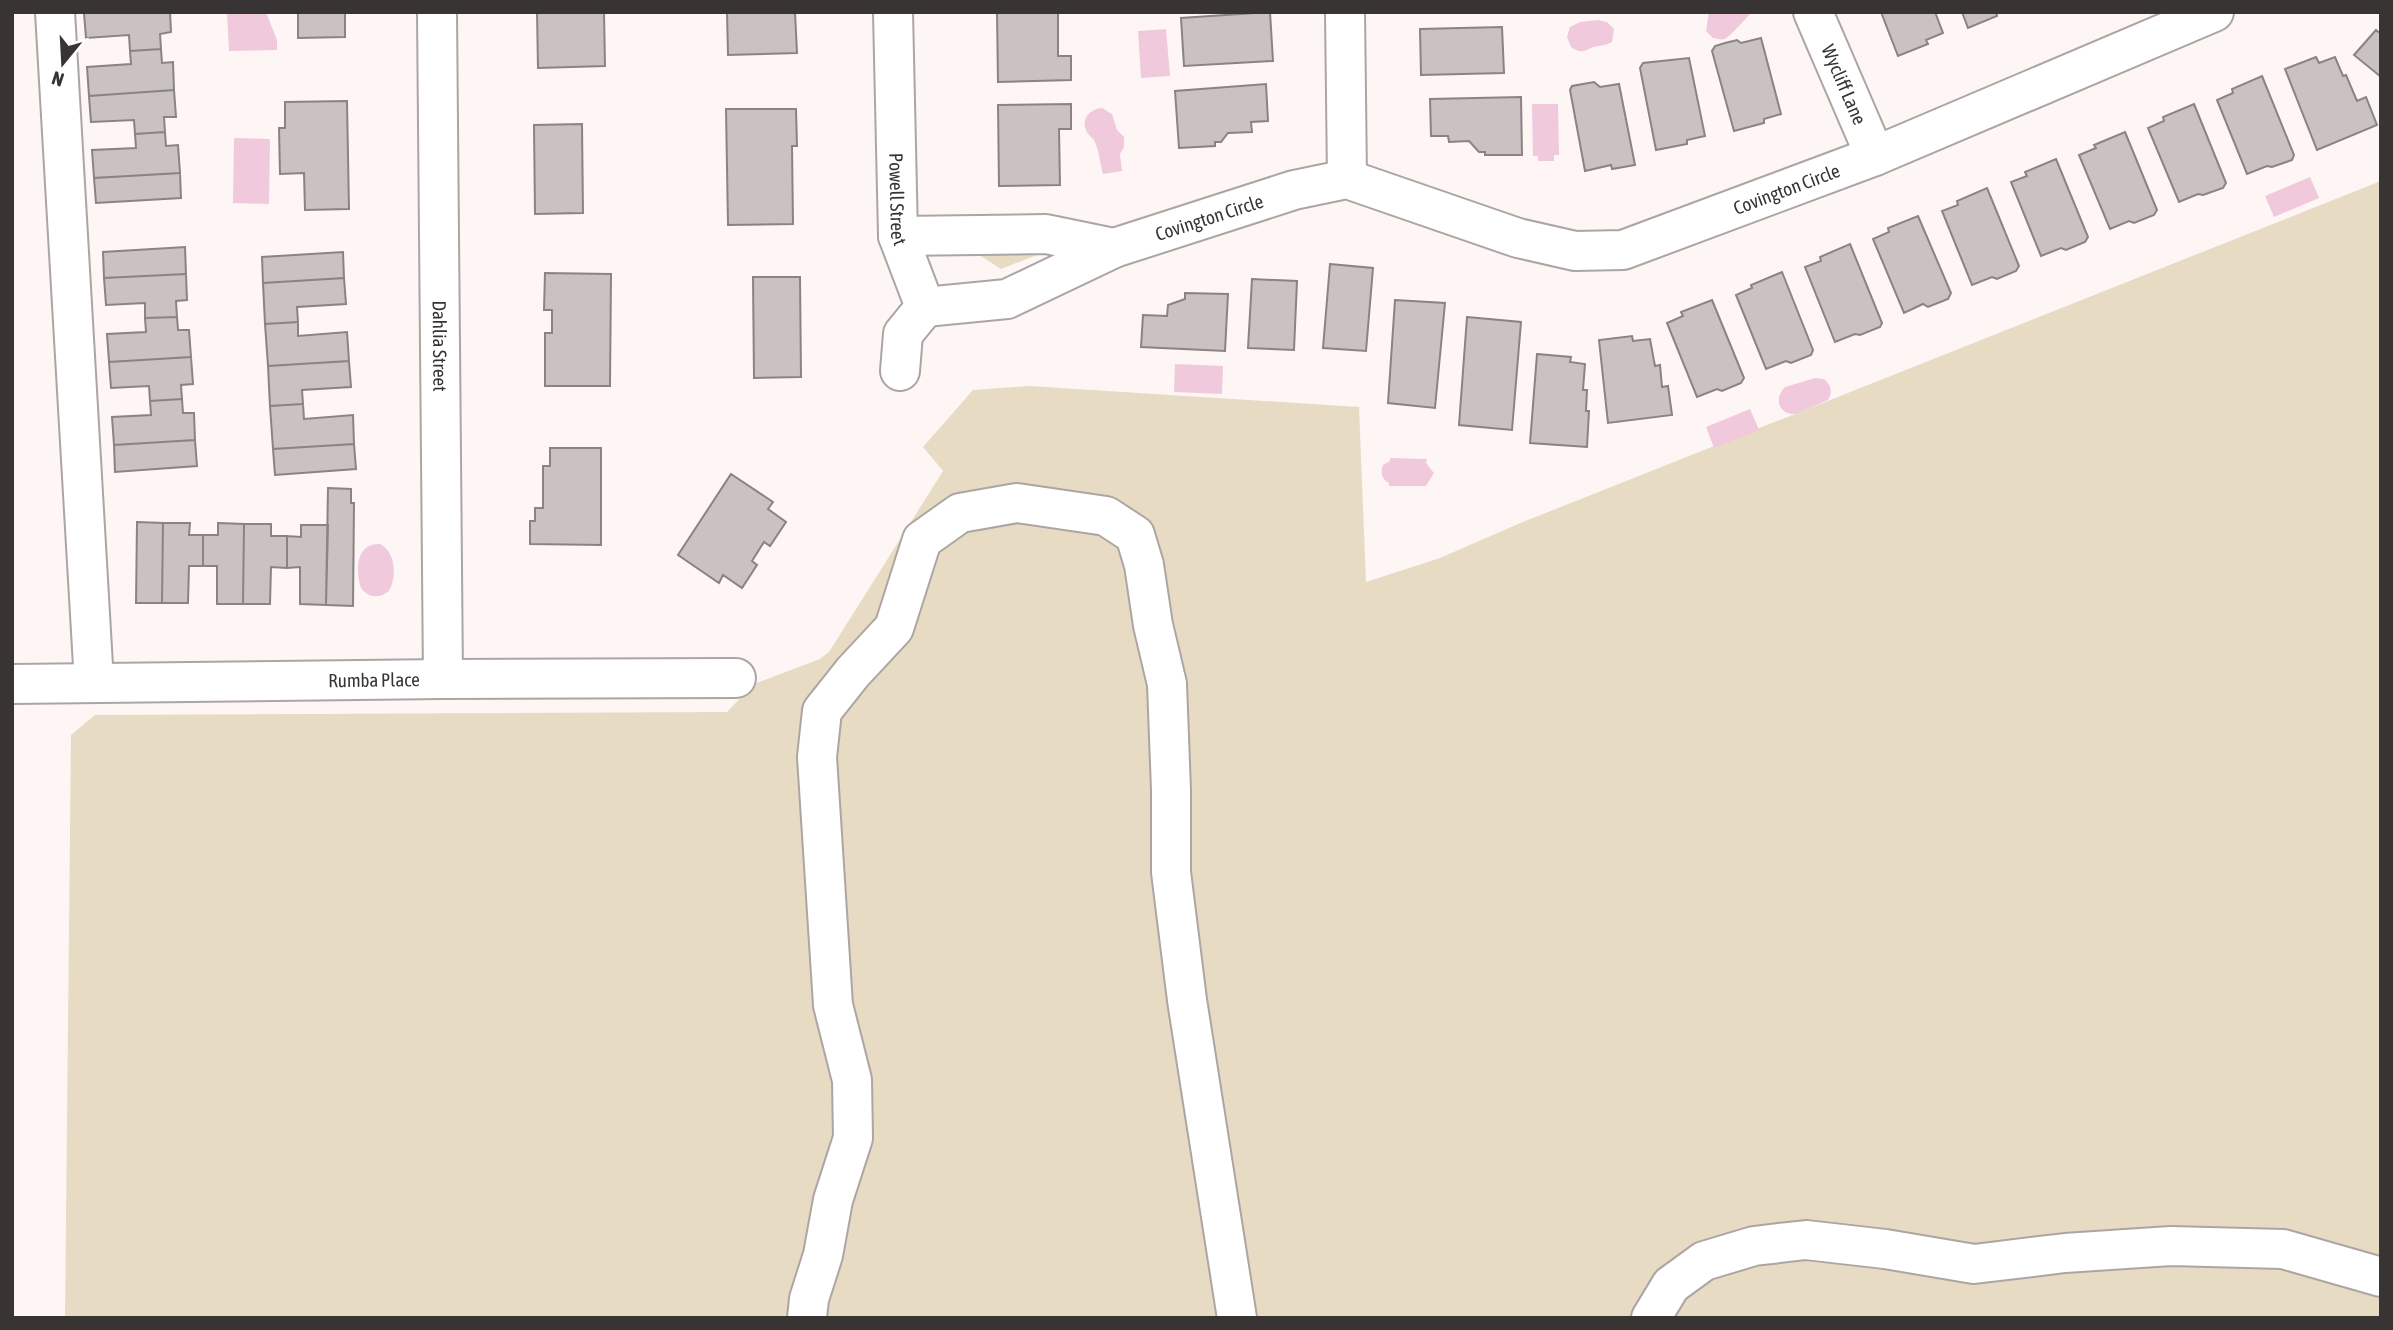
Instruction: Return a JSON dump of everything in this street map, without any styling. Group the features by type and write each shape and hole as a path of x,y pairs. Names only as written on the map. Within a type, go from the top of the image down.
{"street":[{"path":"55,12 94,683"},
{"name":"Dahlia Street","path":"437,12 443,678"},
{"name":"Powell Street","path":"893,12 898,236 925,307"},
{"path":"1345,12 1347,179"},
{"name":"Wycliff Lane","path":"1813,12 1875,156"},
{"name":"Covington Circle","path":"925,307 1007,299 1114,248 1294,190 1347,179 1518,238 1575,251 1623,250 1875,156 2214,12"},
{"name":"Covington Circle","path":"898,236 1046,234 1114,248"},
{"path":"900,371 903,334 925,307"},
{"path":"807,1318 809,1299 823,1255 833,1200 853,1138 852,1080 833,1005 817,757 822,711 853,672 894,628 922,540 960,513 1017,503 1106,516 1135,535 1144,565 1153,625 1167,684 1171,872 1187,1000 1237,1318"},
{"name":"Rumba Place","path":"12,684 443,678 736,678"},
{"path":"1651,1318 1671,1285 1704,1261 1754,1246 1805,1240 1885,1249 1974,1264 2065,1253 2171,1246 2283,1249 2381,1277"}],"shaded area":[{"path":"227,12 266,12 277,40 277,50 229,51"},
{"path":"1709,12 1751,12 1722,39 1713,38 1706,31"},
{"path":"1580,22 1607,22 1614,29 1612,42 1582,51 1571,47 1567,37 1570,27"},
{"path":"1166,29 1170,76 1141,78 1138,31"},
{"path":"1532,104 1558,104 1559,155 1554,155 1554,161 1538,161 1538,156 1533,156"},
{"path":"1102,108 1112,114 1117,130 1124,137 1124,147 1120,154 1122,171 1103,174 1096,144 1085,127 1087,116"},
{"path":"234,138 270,139 269,204 233,203"},
{"path":"2310,177 2319,198 2274,217 2265,196"},
{"path":"2381,181 2381,1318 65,1318 71,735 95,715 727,712 754,684 820,659 829,652 943,471 923,447 973,390 1029,386 1359,407 1366,582 1440,558 1518,524"},
{"path":"973,251 1042,253 1001,269"},
{"path":"1175,364 1223,366 1222,394 1174,392"},
{"path":"1815,378 1824,379 1828,384 1831,391 1828,400 1796,414 1785,412 1780,405 1779,396 1785,387"},
{"path":"1750,409 1759,430 1714,448 1706,427"},
{"path":"1390,458 1427,459 1426,463 1434,473 1426,486 1389,486 1382,471 1383,465 1390,461"},
{"path":"380,544 392,559 394,572 389,591 374,596 361,588 358,566 366,548"}],"building":[{"path":"170,12 171,32 160,34 161,49 130,51 129,35 86,38 84,13"},
{"path":"298,12 345,12 345,37 298,38"},
{"path":"537,12 604,12 605,66 538,68"},
{"path":"727,12 795,12 797,53 728,55"},
{"path":"997,12 1058,12 1058,56 1071,56 1071,80 998,82"},
{"path":"1270,12 1273,61 1184,66 1181,18"},
{"path":"1881,12 1935,12 1943,33 1926,40 1928,44 1898,56"},
{"path":"1962,12 1996,12 1997,16 1968,28"},
{"path":"1502,27 1504,73 1421,75 1420,29"},
{"path":"2376,30 2381,34 2381,77 2354,55"},
{"path":"1761,38 1781,114 1764,119 1764,123 1734,131 1712,51 1715,46 1725,43 1737,40 1741,43"},
{"path":"161,49 162,63 173,62 174,90 89,96 87,67 131,64 130,51"},
{"path":"2316,57 2319,63 2335,57 2357,101 2366,97 2377,125 2317,150 2285,69"},
{"path":"1689,58 1705,136 1687,140 1687,144 1656,150 1640,68 1643,63"},
{"path":"2262,76 2294,155 2292,160 2247,174 2217,100 2233,93 2232,89"},
{"path":"1594,82 1600,87 1619,84 1635,165 1612,169 1611,165 1585,171 1570,90 1572,86"},
{"path":"1266,84 1268,121 1251,122 1252,132 1228,133 1221,142 1215,142 1215,146 1179,148 1175,91"},
{"path":"174,90 176,117 164,117 165,132 135,134 134,120 91,122 89,96"},
{"path":"1521,97 1522,155 1485,155 1485,152 1479,152 1469,141 1449,142 1448,136 1431,136 1430,99"},
{"path":"347,101 349,209 305,210 304,173 280,174 279,128 285,128 285,102"},
{"path":"1071,104 1071,129 1059,129 1060,185 999,186 998,105"},
{"path":"2194,104 2226,183 2223,188 2179,202 2148,128 2164,121 2163,117"},
{"path":"726,109 796,109 797,146 792,146 793,224 728,225"},
{"path":"582,124 583,213 535,214 534,125"},
{"path":"165,132 166,146 178,145 180,173 94,178 92,150 136,148 135,134"},
{"path":"2125,132 2157,210 2154,215 2110,229 2079,155 2096,148 2094,145"},
{"path":"2056,159 2088,237 2085,242 2066,250 2061,248 2041,256 2011,182 2027,176 2025,172"},
{"path":"180,173 181,198 96,203 94,178"},
{"path":"1987,188 2019,266 2016,271 1997,279 1992,277 1972,285 1942,211"},
{"path":"1918,216 1951,293 1948,299 1928,307 1923,304 1904,313 1873,239 1889,232 1888,228"},
{"path":"1850,244 1882,323 1880,327 1835,342 1805,267"},
{"path":"185,247 186,274 104,278 103,252"},
{"path":"343,252 344,278 263,283 262,257"},
{"path":"1330,264 1373,268 1366,351 1323,348"},
{"path":"1782,272 1813,350 1811,355 1766,369 1736,295 1752,288 1751,285"},
{"path":"545,273 611,274 610,386 545,386 545,333 552,333 552,310 544,310"},
{"path":"186,274 187,300 176,301 177,317 145,318 145,303 106,305 104,278"},
{"path":"753,277 800,277 801,377 754,378"},
{"path":"344,278 346,304 297,307 298,322 265,324 263,283"},
{"path":"1252,279 1297,281 1294,350 1248,348"},
{"path":"1185,293 1228,294 1225,351 1141,347 1143,315 1167,316 1168,305 1185,299"},
{"path":"1395,300 1445,303 1435,408 1388,403"},
{"path":"1712,300 1744,378 1741,383 1722,391 1717,389 1697,397 1667,323 1683,316 1681,312"},
{"path":"177,317 178,330 189,330 191,357 109,362 107,334 146,332 145,318"},
{"path":"1467,317 1521,322 1512,430 1459,425"},
{"path":"298,322 298,336 347,332 349,361 268,366 265,324"},
{"path":"1632,336 1633,341 1650,339 1655,366 1660,365 1662,387 1668,386 1672,415 1608,423 1599,340"},
{"path":"1537,354 1571,357 1570,362 1585,364 1583,390 1587,390 1586,411 1589,411 1587,447 1530,443"},
{"path":"191,357 193,384 181,385 182,399 150,401 149,386 111,388 109,362"},
{"path":"349,361 351,387 302,390 303,404 270,406 268,366"},
{"path":"182,399 183,413 194,413 195,440 114,445 112,417 151,415 150,401"},
{"path":"303,404 304,419 353,415 354,444 273,449 270,406"},
{"path":"195,440 197,466 115,472 114,445"},
{"path":"354,444 356,469 275,475 273,449"},
{"path":"550,448 601,448 601,545 530,544 530,521 535,521 535,508 543,508 543,466 550,466"},
{"path":"731,474 773,502 768,509 786,522 770,546 764,542 752,561 757,565 742,588 723,575 719,583 678,555"},
{"path":"328,488 351,489 351,503 354,503 353,606 326,605"},
{"path":"137,522 163,523 162,603 136,603"},
{"path":"163,523 190,523 189,535 203,535 203,566 189,566 188,603 162,603"},
{"path":"218,523 244,524 243,604 217,604 217,566 203,566 203,535 218,535"},
{"path":"244,524 271,524 271,536 287,536 287,568 271,567 270,604 243,604"},
{"path":"301,525 328,525 326,605 300,604 300,567 287,568 287,536 301,537"}]}
